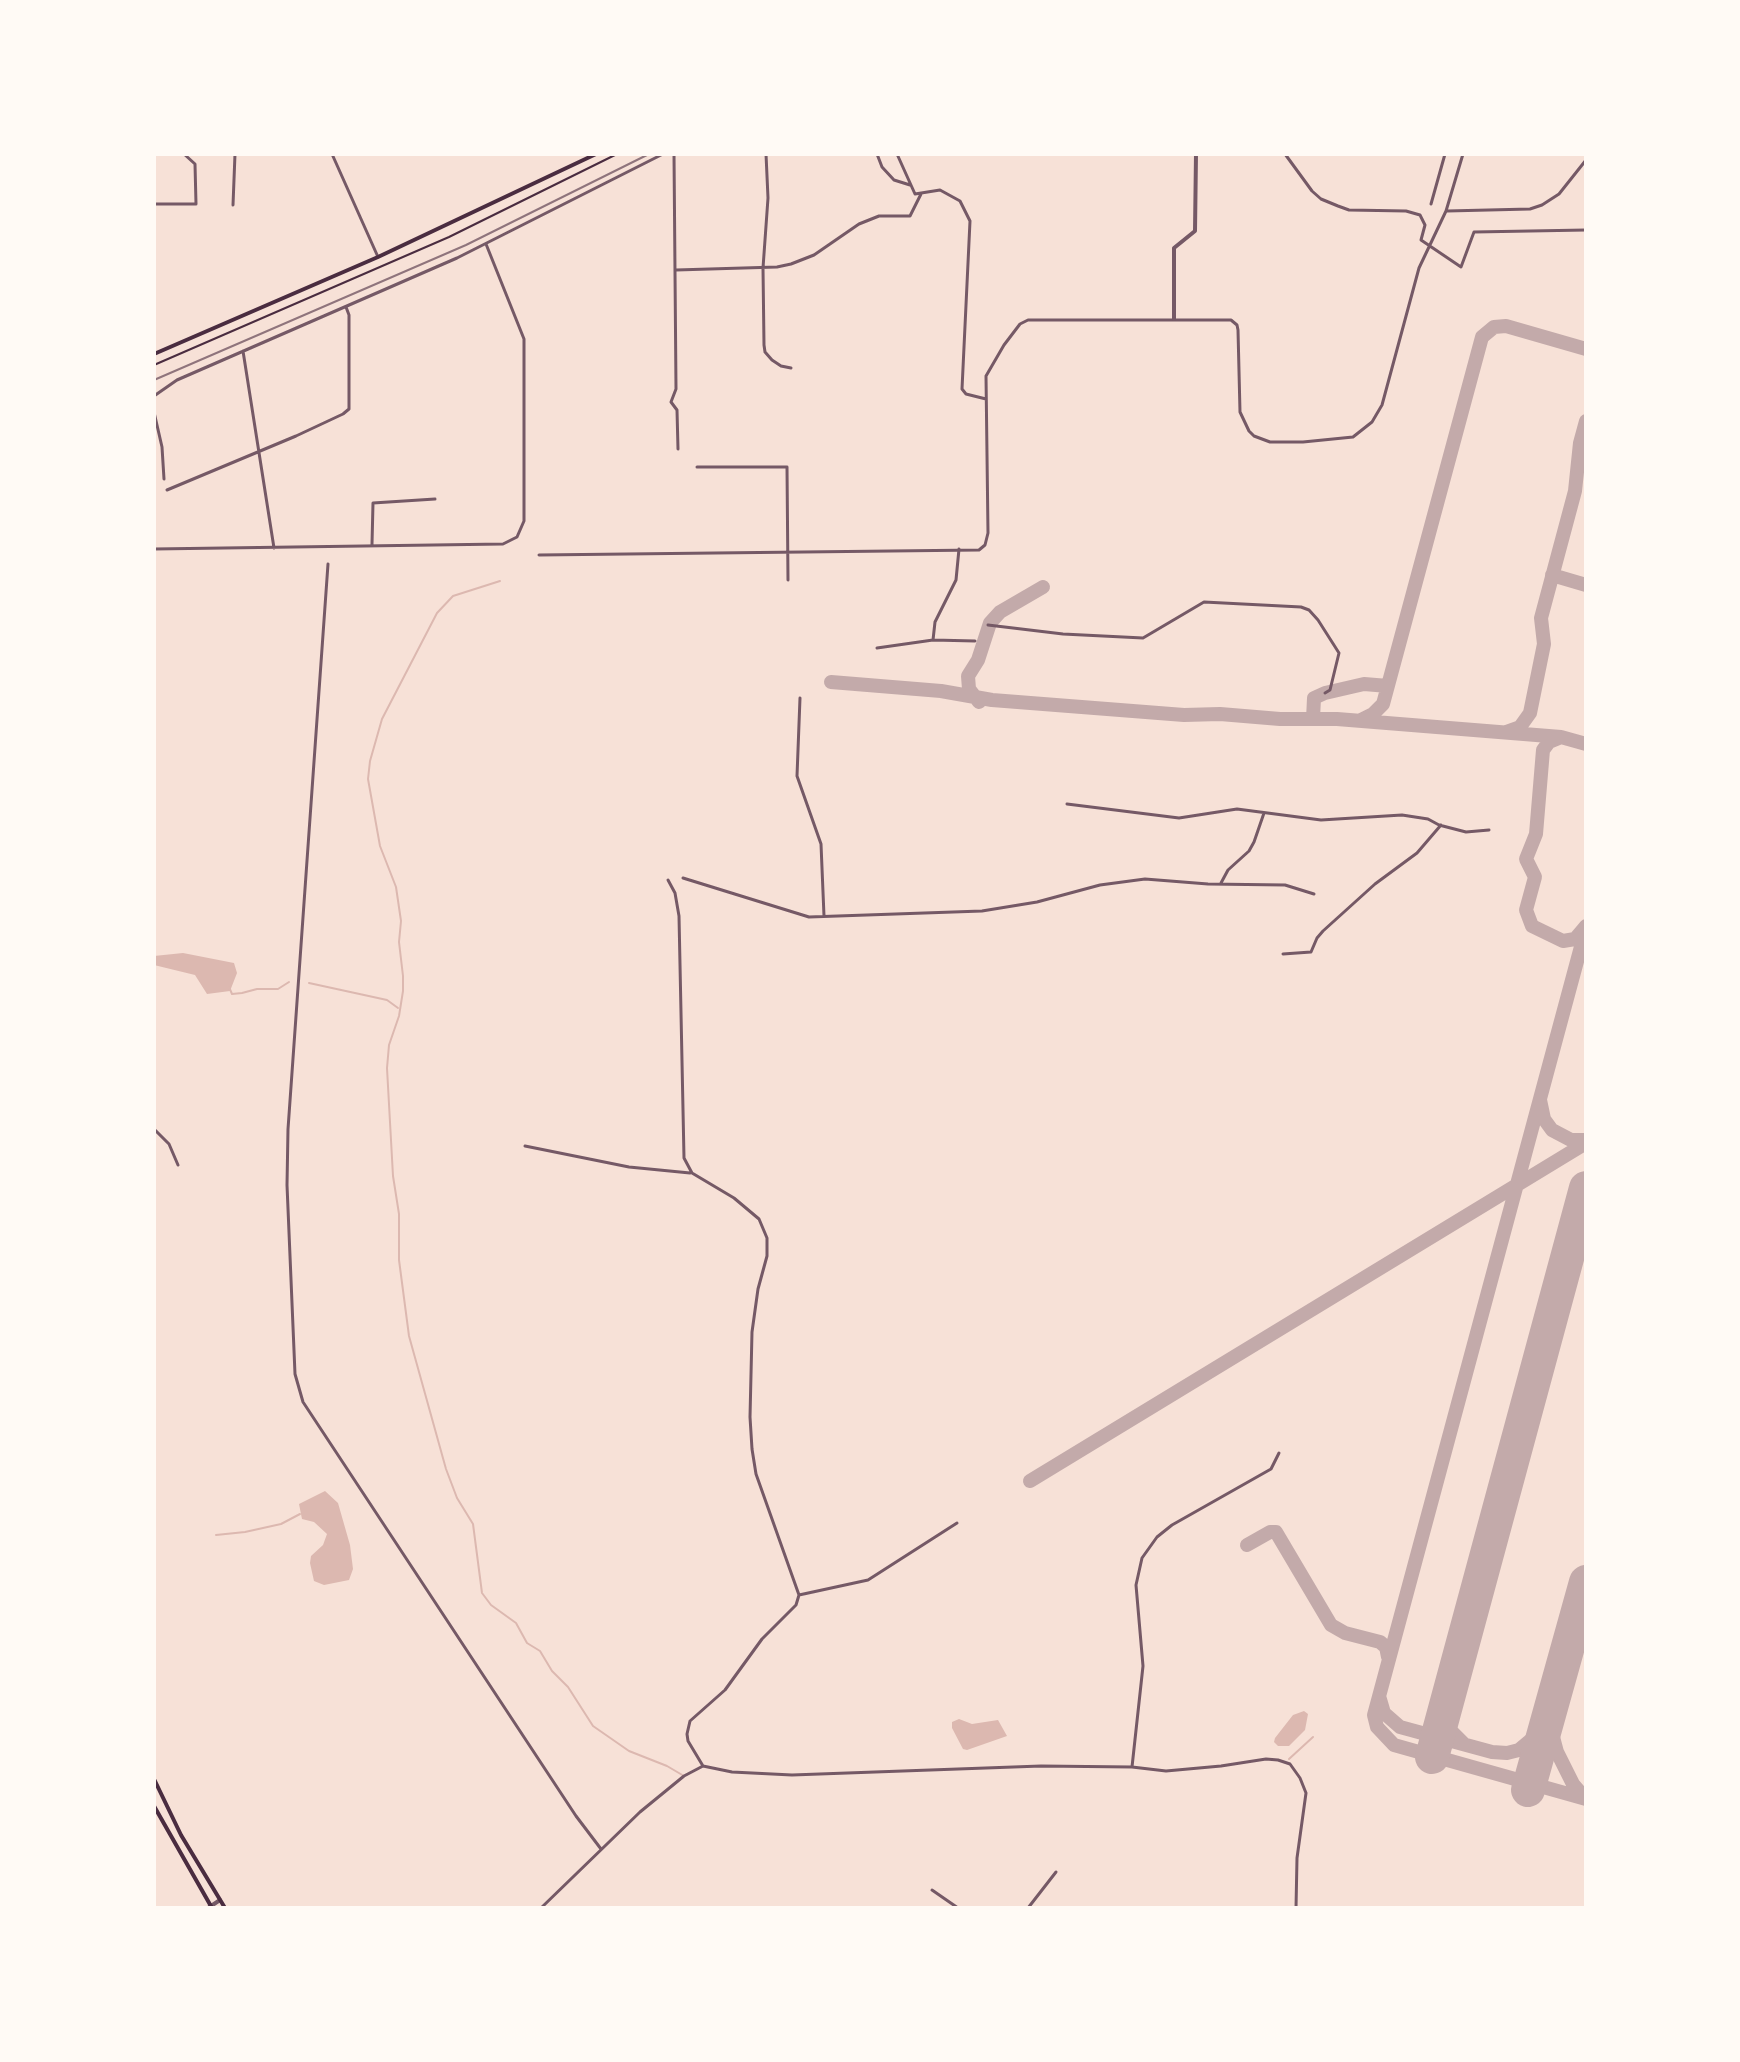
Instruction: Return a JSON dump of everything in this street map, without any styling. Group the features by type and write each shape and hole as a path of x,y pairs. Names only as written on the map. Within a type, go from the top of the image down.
{"main road":[{"path":"154,354 378,257 596,154"},
{"path":"154,1779 181,1835 225,1908"},
{"path":"154,1806 210,1907"}],"street":[{"path":"154,204 196,204 195,164 184,154"},
{"path":"233,205 235,154"},
{"path":"332,154 378,257"},
{"path":"154,396 177,380 486,244 663,154"},
{"path":"674,154 676,389 671,402 677,410 678,449"},
{"path":"766,154 768,198 763,268 765,352 781,366 791,368"},
{"path":"877,154 882,167 894,180 911,186"},
{"path":"897,154 915,194 940,190 960,201 970,221 962,389 966,394 986,399"},
{"path":"1174,319 1174,248 1195,231 1196,154"},
{"path":"1285,154 1312,191 1329,203 1349,210 1417,213 1425,225 1421,240 1461,267 1474,232 1586,230"},
{"path":"1431,204 1445,154"},
{"path":"539,555 979,550 985,545 988,533 986,376 1020,324 1028,320 1231,320 1237,325 1240,412 1254,436 1279,442 1353,437 1372,422 1382,405 1419,268 1446,211 1463,154"},
{"path":"1446,211 1513,210 1542,205 1559,194 1586,160"},
{"path":"675,270 777,267 802,260 859,224 879,216 910,216 921,194"},
{"path":"154,549 503,544 517,537 524,521 524,339 486,244"},
{"path":"167,490 259,452 349,409 349,315 346,307"},
{"path":"243,351 274,548"},
{"path":"154,412 162,447 164,479"},
{"path":"697,467 787,467 788,580"},
{"path":"372,544 373,503 435,499"},
{"path":"933,640 935,622 956,580 959,549"},
{"path":"328,564 288,1129 295,1374 303,1402 576,1816 601,1849"},
{"path":"988,625 1063,634 1143,638 1204,602 1301,607 1309,610 1318,620 1339,653 1330,690 1325,693"},
{"path":"877,648 933,640 975,641"},
{"path":"800,698 797,776 821,844 824,916"},
{"path":"1067,804 1179,818 1237,809 1321,820 1416,816 1466,832 1489,830"},
{"path":"1221,884 1224,875 1254,842 1264,813"},
{"path":"1283,954 1311,952 1323,931 1375,884 1417,853 1441,825"},
{"path":"683,878 801,916 982,911 1037,902 1100,885 1145,879 1285,885 1314,894"},
{"path":"668,880 679,911 682,1147 685,1163 692,1173 734,1198 765,1228 767,1256 758,1289 752,1332 752,1449 756,1474 799,1595 796,1605 762,1639 725,1690 690,1721 687,1734 690,1745 703,1766"},
{"path":"154,1129 169,1144 178,1165"},
{"path":"525,1146 629,1167 692,1173"},
{"path":"1132,1767 1143,1666 1136,1585 1142,1558 1157,1537 1172,1525 1271,1469 1279,1453"},
{"path":"799,1595 868,1580 957,1523"},
{"path":"541,1908 640,1812 684,1776 703,1766 732,1772 792,1775 1041,1766 1132,1767 1166,1771 1266,1759 1290,1764 1300,1778 1306,1802 1297,1858 1296,1908"},
{"path":"1028,1908 1056,1872"},
{"path":"932,1890 958,1908"},
{"path":"210,1907 220,1900"}],"path":[{"path":"154,365 472,226 617,154"}],"shaded area":[{"path":"183,953 234,963 237,973 230,991 207,994 195,975 154,965 154,956"},
{"path":"325,1491 338,1503 353,1569 349,1580 324,1585 314,1581 310,1563 311,1556 323,1545 327,1534 314,1522 302,1519 299,1504"},
{"path":"1304,1711 1308,1714 1305,1730 1289,1746 1278,1746 1275,1738 1293,1715"},
{"path":"959,1719 972,1724 998,1720 1007,1736 963,1749 952,1728 952,1722"}],"waterway":[{"path":"500,581 453,596 437,613 382,719 370,761 368,779 380,846 396,887 401,921 399,942 403,991 399,1016 389,1045 387,1068 393,1176 399,1214 399,1260 409,1336 446,1469 457,1498 473,1524 482,1593 491,1605 516,1623 527,1643 540,1651 593,1726 629,1751 684,1776"},
{"path":"229,987 232,994 278,989 289,982"},
{"path":"309,983 387,1000 398,1008"},
{"path":"216,1535 281,1524 300,1514"},
{"path":"1289,1759 1313,1737"}],"taxiway":[{"path":"1361,720 1383,704 1482,337 1494,327 1506,326 1586,349"},
{"path":"1506,732 1520,727 1530,713 1544,644 1541,618 1575,491 1580,443 1586,421"},
{"path":"1552,575 1586,585"},
{"path":"979,702 969,689 968,676 978,660 990,623 1000,612 1043,587"},
{"path":"831,682 941,691 992,700 1184,715 1337,719 1561,737"},
{"path":"1313,719 1314,698 1325,693 1364,684 1388,686"},
{"path":"1586,744 1561,737 1549,742 1543,750 1536,834 1526,859 1535,877 1526,910 1532,926 1563,941 1575,939 1586,926"},
{"path":"1586,928 1374,1715 1377,1727 1394,1745 1586,1799"},
{"path":"1540,1100 1544,1119 1552,1130 1571,1140 1586,1140"},
{"path":"1030,1481 1586,1143"},
{"path":"1247,1545 1270,1532 1276,1532 1331,1625 1345,1633 1380,1642 1386,1647 1388,1657"},
{"path":"1379,1696 1384,1713 1400,1727 1492,1752 1507,1753 1519,1750 1531,1740 1553,1703"},
{"path":"1446,1706 1450,1730 1463,1743"},
{"path":"1552,1708 1557,1752 1573,1784 1585,1798"}],"runway":[{"path":"1432,1757 1586,1188"},
{"path":"1528,1790 1586,1582"}],"railway":[{"path":"154,380 466,245 649,154"}]}
